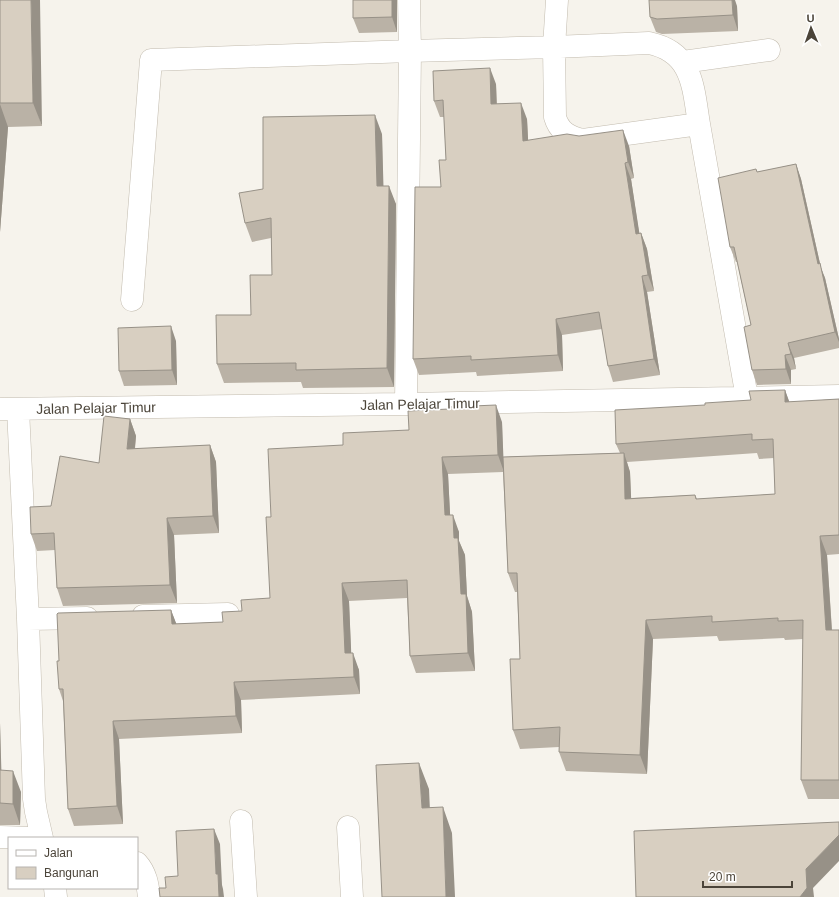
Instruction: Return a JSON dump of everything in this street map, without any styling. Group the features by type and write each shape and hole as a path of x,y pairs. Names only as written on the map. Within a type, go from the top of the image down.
{"street":[{"path":"406,404 410,51 409,0"},
{"path":"557,0 554,47 554,117 560,129 572,138 583,140 699,124"},
{"path":"132,300 151,60 554,47 649,42 667,48 674,53 683,62 693,86 747,398"},
{"path":"683,62 769,50"},
{"name":"Jalan Pelajar Timur","path":"9,409 406,404 839,396"},
{"path":"9,409 28,619 34,799 42,837"},
{"path":"28,619 228,614"},
{"path":"241,821 246,897"},
{"path":"348,827 352,897"},
{"path":"138,864 145,875 149,897"}],"building":[{"path":"0,0 31,0 33,103 0,103"},
{"path":"353,0 392,0 392,17 353,18"},
{"path":"649,0 732,0 733,15 657,19 650,17"},
{"path":"490,68 491,104 521,103 523,141 567,134 579,136 623,130 628,162 625,163 636,234 641,233 648,275 642,276 654,359 608,366 599,312 556,319 558,355 471,360 471,356 413,359 415,187 441,187 439,160 446,160 443,100 434,101 433,71"},
{"path":"375,115 377,186 389,186 387,368 296,370 296,363 217,364 216,315 251,315 250,275 272,275 271,218 245,223 239,193 263,189 263,117"},
{"path":"796,164 835,332 788,343 791,354 785,355 786,369 752,370 744,327 751,325 734,247 730,247 718,178 756,169 757,172"},
{"path":"171,326 172,370 119,371 118,328"},
{"path":"785,390 785,402 839,399 839,535 820,536 826,630 839,630 839,780 801,780 803,620 778,621 778,618 712,622 712,616 646,620 640,755 559,752 560,727 513,730 510,659 520,659 517,573 508,573 503,457 624,453 625,499 695,495 696,499 775,494 773,439 752,440 752,434 616,444 615,410 705,405 705,403 751,400 749,391"},
{"path":"496,405 498,455 442,457 445,515 453,515 454,538 458,538 461,594 466,594 468,653 410,656 407,580 342,583 345,653 353,653 354,677 234,682 236,716 113,721 117,806 68,809 63,689 59,689 57,661 59,661 58,613 171,610 172,624 223,622 222,612 242,611 241,600 270,598 266,517 271,517 268,449 343,445 343,433 409,430 408,411 449,409 449,407"},
{"path":"104,416 130,419 127,449 210,445 213,516 167,518 170,585 57,588 54,533 31,534 30,507 51,506 60,456 99,463"},
{"path":"419,763 422,808 443,807 446,897 382,897 376,765"},
{"path":"0,770 13,771 13,804 0,803"},
{"path":"839,822 839,835 806,869 807,888 800,897 636,897 634,831"},
{"path":"214,829 216,874 218,874 219,897 160,897 159,888 166,888 165,877 178,876 176,831"}]}
